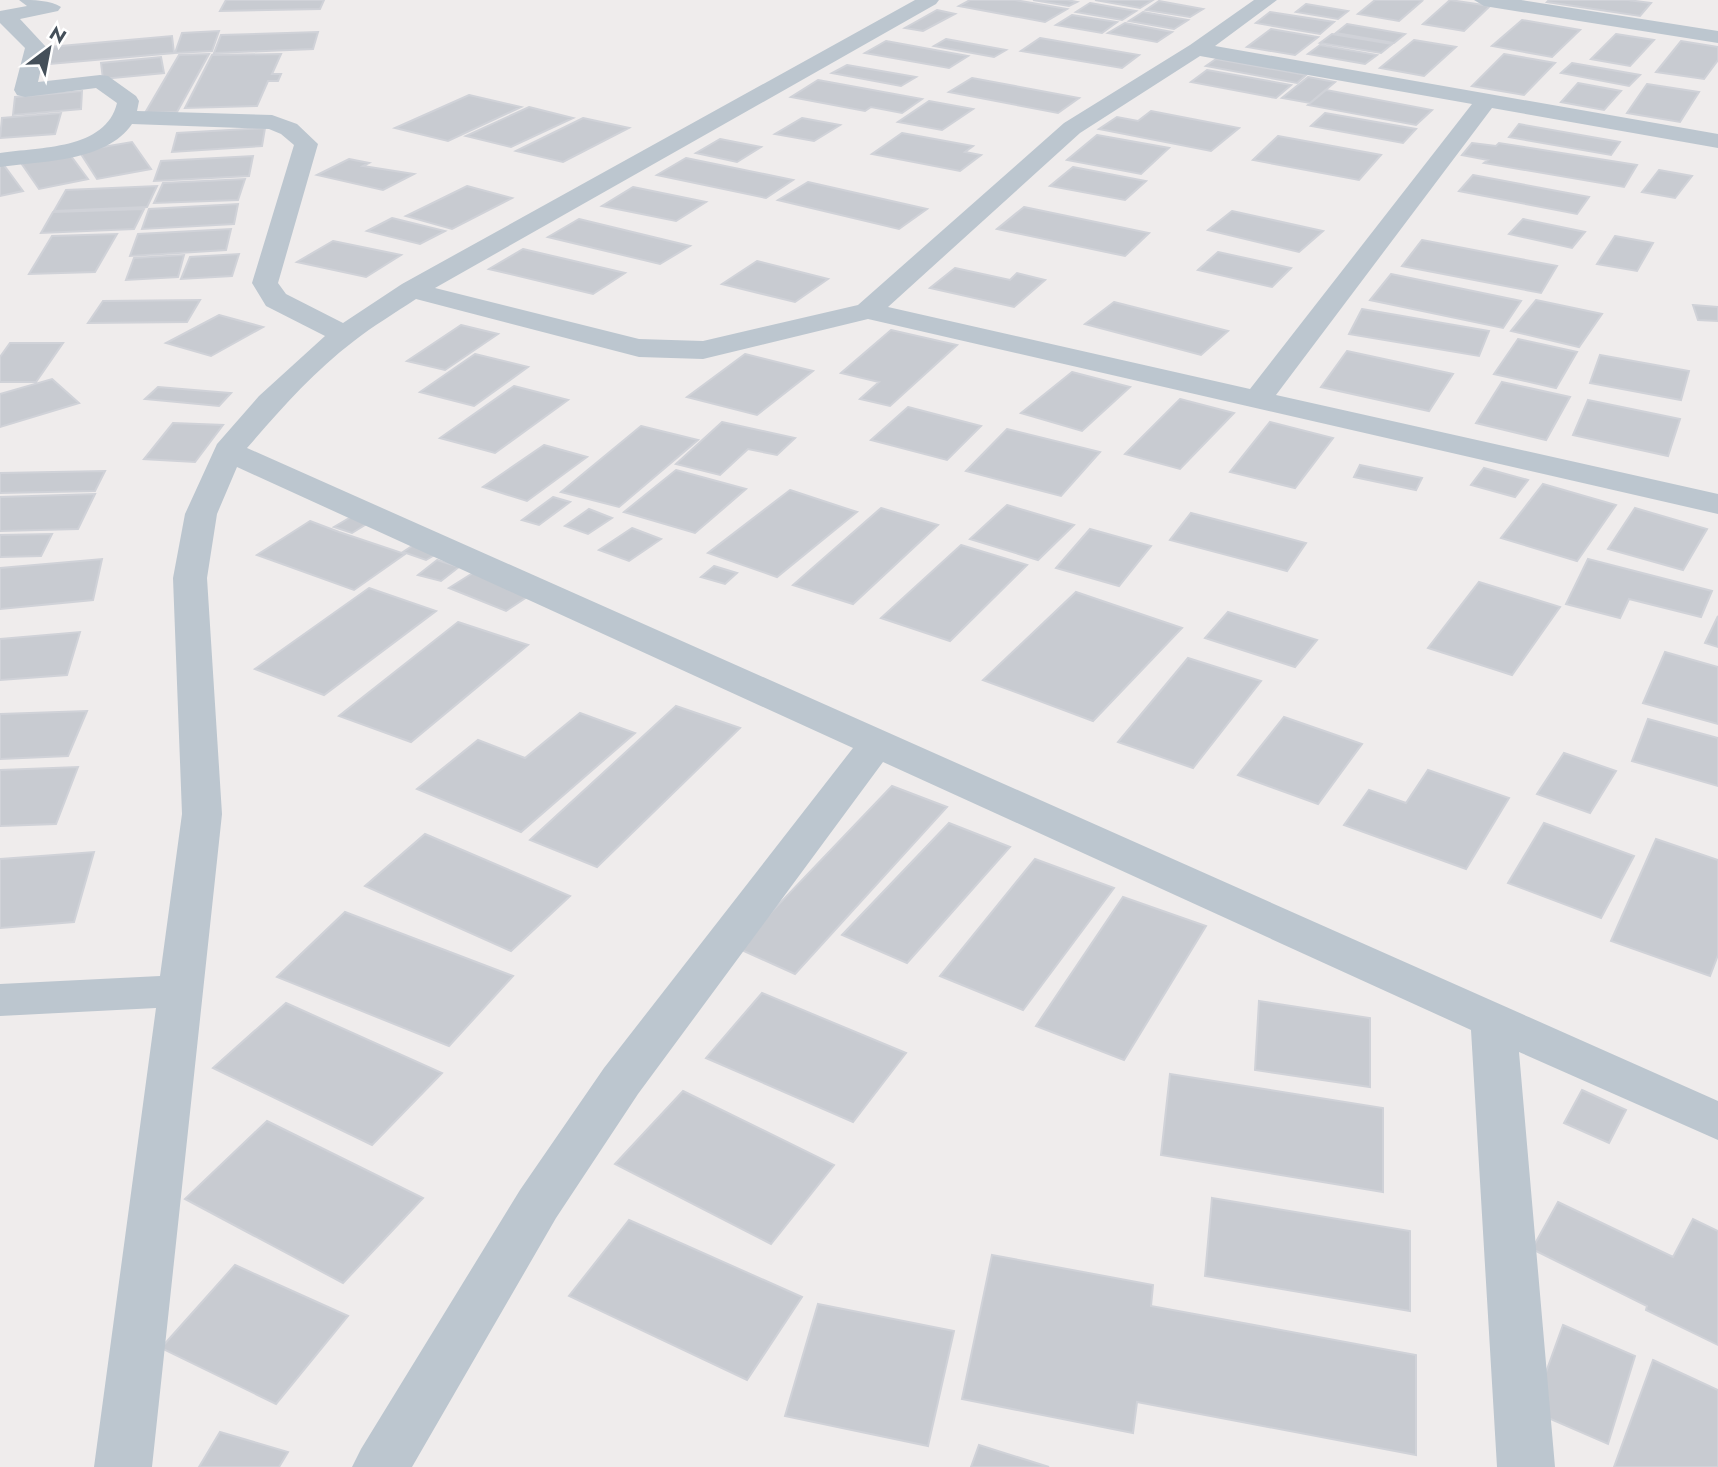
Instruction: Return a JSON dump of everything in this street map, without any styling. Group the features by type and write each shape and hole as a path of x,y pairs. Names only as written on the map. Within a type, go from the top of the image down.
{"street":[{"path":"3,17 51,7 29,0"},
{"path":"123,1467 202,814 190,578 201,514 228,451 270,402 307,366 344,335 412,290 929,0"},
{"path":"868,312 1072,128 1197,49 1267,0"},
{"path":"1484,0 1718,37"},
{"path":"0,160 80,147 111,134 125,117 128,101 100,81 25,90 36,47 3,17"},
{"path":"1197,49 1718,141"},
{"path":"1257,400 1486,100"},
{"path":"125,117 272,122 289,129 306,144 265,283 276,300 344,335"},
{"path":"412,290 639,348 670,351 703,350 868,312 1718,504"},
{"path":"228,451 1718,1122"},
{"path":"381,1467 538,1203 621,1081 877,743"},
{"path":"0,1000 181,991"},
{"path":"1493,1020 1526,1467"}],"building":[{"path":"226,0 324,0 320,9 220,11"},
{"path":"970,0 1015,0 1067,9 1045,22 959,6"},
{"path":"1033,0 1067,0 1077,2 1069,6"},
{"path":"1095,0 1153,0 1140,8"},
{"path":"1375,0 1422,1 1399,21 1358,14"},
{"path":"1450,0 1490,6 1464,31 1423,24"},
{"path":"1628,0 1651,3 1640,16 1547,2"},
{"path":"1159,1 1203,9 1190,17 1146,10"},
{"path":"1090,3 1136,11 1122,20 1076,12"},
{"path":"1306,4 1348,11 1338,19 1296,12"},
{"path":"937,10 955,14 923,31 905,28"},
{"path":"1143,12 1188,20 1174,29 1129,21"},
{"path":"1270,12 1334,22 1320,34 1256,23"},
{"path":"1072,15 1117,22 1102,33 1056,25"},
{"path":"1522,20 1580,30 1552,57 1492,46"},
{"path":"1125,23 1172,32 1157,42 1108,33"},
{"path":"1347,24 1405,34 1394,43 1336,33"},
{"path":"1271,29 1318,37 1295,55 1247,47"},
{"path":"219,31 212,51 175,53 182,33"},
{"path":"318,32 313,49 214,53 221,35"},
{"path":"1332,34 1392,44 1381,53 1320,43"},
{"path":"1616,34 1654,40 1630,66 1591,59"},
{"path":"172,36 174,53 50,64 50,47"},
{"path":"1040,38 1139,55 1122,68 1021,51"},
{"path":"946,39 1006,50 994,57 934,46"},
{"path":"1414,40 1456,47 1424,76 1380,68"},
{"path":"886,41 968,56 949,68 865,53"},
{"path":"1681,41 1718,47 1718,60 1704,79 1656,72"},
{"path":"1320,45 1377,55 1365,64 1308,54"},
{"path":"209,54 177,112 145,113 179,55"},
{"path":"281,54 272,74 281,74 278,81 268,81 257,106 185,108 212,55"},
{"path":"1504,54 1555,63 1524,95 1472,86"},
{"path":"161,57 164,73 103,79 101,63"},
{"path":"1216,59 1306,75 1297,83 1206,66"},
{"path":"1572,63 1640,75 1629,86 1561,73"},
{"path":"847,65 916,77 901,86 832,73"},
{"path":"1207,70 1291,85 1276,98 1191,82"},
{"path":"1308,77 1335,82 1310,103 1282,98"},
{"path":"972,78 1079,98 1058,113 949,92"},
{"path":"818,80 922,99 902,113 871,107 865,111 791,97"},
{"path":"1578,83 1621,91 1604,110 1561,102"},
{"path":"1647,84 1699,92 1680,122 1627,113"},
{"path":"1326,90 1432,110 1416,125 1308,105"},
{"path":"82,91 81,109 13,115 15,97"},
{"path":"469,95 521,107 448,141 395,128"},
{"path":"929,101 973,109 942,130 898,122"},
{"path":"529,107 573,118 511,147 466,136"},
{"path":"1151,111 1239,128 1211,151 1099,129 1117,117 1138,121"},
{"path":"61,113 55,134 0,138 2,118"},
{"path":"1325,113 1416,129 1403,143 1311,126"},
{"path":"583,118 629,128 563,162 516,151"},
{"path":"802,118 840,125 814,141 775,134"},
{"path":"1519,124 1620,142 1611,155 1509,137"},
{"path":"265,128 262,146 172,152 177,133"},
{"path":"902,133 973,146 965,152 981,155 960,171 872,154"},
{"path":"1097,135 1169,148 1141,174 1067,160"},
{"path":"1278,136 1381,155 1359,180 1253,160"},
{"path":"720,139 761,147 737,162 696,153"},
{"path":"132,142 151,169 97,179 79,151"},
{"path":"1472,143 1496,146 1499,143 1637,165 1624,187 1484,163 1488,160 1462,155"},
{"path":"68,152 88,179 39,189 19,160"},
{"path":"253,156 249,176 154,181 161,161"},
{"path":"686,158 793,180 766,198 657,175"},
{"path":"349,159 369,163 363,166 414,174 383,190 317,175"},
{"path":"0,164 3,164 23,191 0,196"},
{"path":"1073,167 1146,181 1125,200 1050,186"},
{"path":"1659,170 1692,176 1675,198 1642,192"},
{"path":"1473,175 1589,197 1577,214 1459,191"},
{"path":"245,179 238,200 154,203 163,183"},
{"path":"808,182 927,209 899,229 778,200"},
{"path":"157,186 147,207 54,211 66,190"},
{"path":"467,186 512,198 452,229 406,216"},
{"path":"633,187 706,202 676,221 602,206"},
{"path":"238,204 234,224 142,229 149,209"},
{"path":"1024,207 1149,233 1125,256 997,229"},
{"path":"144,209 134,229 41,233 53,212"},
{"path":"1232,211 1323,231 1299,252 1208,230"},
{"path":"392,218 445,231 420,244 367,231"},
{"path":"579,219 690,246 660,264 548,237"},
{"path":"1523,219 1585,232 1572,248 1509,234"},
{"path":"231,229 226,250 130,256 138,234"},
{"path":"117,234 95,272 29,274 52,236"},
{"path":"1615,236 1653,243 1637,271 1597,264"},
{"path":"1422,240 1557,266 1541,293 1402,266"},
{"path":"333,241 401,255 366,277 297,262"},
{"path":"523,249 625,273 593,294 489,269"},
{"path":"1218,252 1291,268 1272,287 1198,270"},
{"path":"239,254 232,276 181,279 190,257"},
{"path":"184,255 178,277 126,280 134,258"},
{"path":"757,261 828,279 795,302 722,284"},
{"path":"955,268 1010,280 1017,273 1045,280 1014,307 930,288"},
{"path":"1391,274 1521,301 1503,328 1370,300"},
{"path":"200,300 187,322 88,323 103,301"},
{"path":"1536,300 1602,314 1579,347 1511,331"},
{"path":"1114,302 1228,331 1201,355 1085,324"},
{"path":"1693,305 1718,307 1718,321 1698,320"},
{"path":"1362,309 1489,331 1479,356 1349,334"},
{"path":"219,315 263,327 211,356 166,343"},
{"path":"461,325 498,334 445,370 407,361"},
{"path":"891,330 957,345 890,406 860,399 879,382 841,373"},
{"path":"1518,339 1577,352 1556,388 1494,374"},
{"path":"10,343 63,343 36,382 0,382 0,357"},
{"path":"1347,351 1453,374 1429,411 1321,387"},
{"path":"475,354 528,367 474,406 420,392"},
{"path":"745,354 813,371 757,415 687,397"},
{"path":"1600,355 1689,371 1681,400 1590,383"},
{"path":"1072,372 1130,387 1082,431 1021,413"},
{"path":"52,379 79,403 0,427 0,394"},
{"path":"1502,382 1570,397 1546,440 1476,423"},
{"path":"514,386 568,400 495,453 440,438"},
{"path":"158,387 231,393 219,406 145,399"},
{"path":"1180,399 1234,413 1180,469 1125,454"},
{"path":"1588,400 1680,419 1668,456 1573,435"},
{"path":"908,407 981,426 947,460 871,440"},
{"path":"722,422 795,438 777,455 748,449 720,475 676,464"},
{"path":"1270,422 1333,438 1295,488 1230,472"},
{"path":"173,423 223,425 195,462 144,459"},
{"path":"641,426 698,440 619,507 561,492"},
{"path":"1007,429 1100,452 1061,496 966,471"},
{"path":"544,445 587,457 527,501 483,487"},
{"path":"1360,465 1422,478 1416,490 1354,477"},
{"path":"1484,468 1528,480 1515,497 1471,485"},
{"path":"676,470 746,489 695,533 624,512"},
{"path":"105,471 95,491 0,493 0,473"},
{"path":"1543,484 1616,505 1577,561 1501,538"},
{"path":"790,490 857,512 777,577 708,553"},
{"path":"95,494 78,529 0,531 0,497"},
{"path":"553,497 570,502 539,525 522,520"},
{"path":"1007,505 1074,525 1038,560 970,539"},
{"path":"881,508 938,525 853,604 793,585"},
{"path":"1635,508 1707,529 1683,570 1608,549"},
{"path":"589,509 612,518 588,534 565,526"},
{"path":"1191,513 1306,543 1287,571 1170,540"},
{"path":"356,514 373,520 352,533 334,527"},
{"path":"310,521 405,554 354,590 257,555"},
{"path":"632,528 661,539 629,561 599,550"},
{"path":"1090,529 1151,546 1119,586 1056,568"},
{"path":"52,534 41,556 0,557 0,535"},
{"path":"415,544 438,553 426,560 403,552"},
{"path":"961,545 1027,565 950,641 881,618"},
{"path":"102,559 93,600 0,609 0,568"},
{"path":"1588,559 1712,591 1701,617 1629,599 1620,618 1566,604"},
{"path":"437,560 459,567 441,581 418,575"},
{"path":"714,566 737,573 725,584 701,577"},
{"path":"476,571 533,593 506,611 449,588"},
{"path":"1479,582 1560,607 1512,675 1428,648"},
{"path":"369,588 436,611 324,695 255,669"},
{"path":"1076,592 1182,628 1093,721 983,680"},
{"path":"1228,612 1317,640 1295,667 1205,638"},
{"path":"1718,616 1718,647 1705,643"},
{"path":"458,622 528,645 411,742 339,716"},
{"path":"80,632 67,675 0,680 0,639"},
{"path":"1665,652 1718,667 1718,724 1643,703"},
{"path":"1188,658 1261,681 1193,768 1118,742"},
{"path":"676,706 740,728 597,867 530,840"},
{"path":"87,711 68,756 0,759 0,714"},
{"path":"580,713 635,733 521,832 417,789 478,740 525,758"},
{"path":"1284,717 1362,744 1318,804 1238,775"},
{"path":"1648,719 1718,738 1718,786 1632,761"},
{"path":"1564,753 1616,771 1590,813 1537,794"},
{"path":"78,767 56,824 0,826 0,770"},
{"path":"1428,770 1509,798 1466,869 1344,825 1369,790 1406,803"},
{"path":"892,786 947,807 795,974 737,948"},
{"path":"949,823 1010,847 907,963 842,935"},
{"path":"1544,823 1634,856 1601,918 1508,883"},
{"path":"425,834 570,896 511,951 365,886"},
{"path":"1656,839 1718,860 1718,955 1710,976 1611,941"},
{"path":"94,852 74,922 0,928 0,859"},
{"path":"1035,859 1114,888 1023,1010 940,976"},
{"path":"1123,897 1206,926 1124,1060 1036,1026"},
{"path":"345,912 513,976 449,1046 277,977"},
{"path":"762,993 906,1053 853,1122 706,1058"},
{"path":"1259,1001 1370,1018 1370,1087 1255,1070"},
{"path":"286,1003 442,1073 372,1145 213,1068"},
{"path":"1170,1074 1383,1108 1383,1192 1161,1155"},
{"path":"1582,1090 1626,1110 1609,1143 1564,1123"},
{"path":"683,1091 834,1165 771,1244 615,1164"},
{"path":"267,1121 423,1198 343,1283 185,1199"},
{"path":"1212,1198 1410,1231 1410,1311 1205,1276"},
{"path":"1558,1202 1673,1257 1693,1219 1718,1231 1718,1345 1532,1249"},
{"path":"629,1220 802,1297 747,1380 569,1296"},
{"path":"992,1255 1153,1285 1151,1306 1416,1355 1416,1455 1137,1402 1133,1433 962,1399"},
{"path":"235,1265 348,1316 276,1404 161,1348"},
{"path":"818,1304 954,1331 928,1446 785,1416"},
{"path":"1563,1325 1635,1356 1608,1444 1532,1411"},
{"path":"1653,1360 1718,1390 1718,1467 1614,1467"},
{"path":"220,1432 288,1452 279,1467 199,1467"},
{"path":"979,1445 1049,1467 971,1467"}]}
